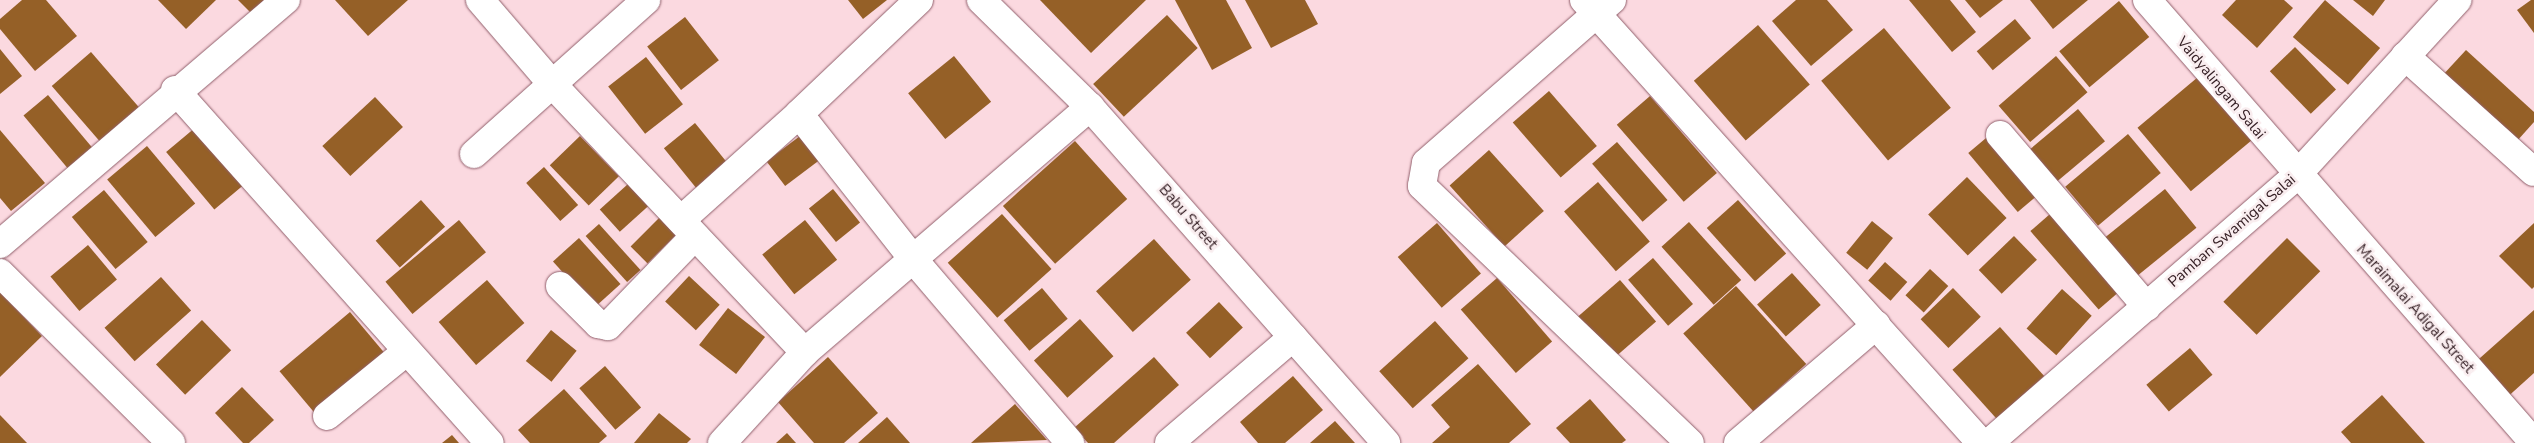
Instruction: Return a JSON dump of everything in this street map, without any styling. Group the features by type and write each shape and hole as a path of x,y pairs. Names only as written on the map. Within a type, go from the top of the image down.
{"street":[{"path":"0,244 175,90 286,0"},
{"path":"480,0 554,86 805,352"},
{"path":"474,154 554,86 646,0"},
{"path":"560,286 598,324 608,326 688,228 799,114 919,0"},
{"name":"Babu Street","path":"981,0 1090,107 1386,443"},
{"name":"Vaidyalingam Salai","path":"2147,0 2296,176"},
{"name":"Pamban Swamigal Salai","path":"1989,443 2296,176 2457,0"},
{"path":"1690,443 1422,186 1426,163 1598,4 1876,325 1981,443"},
{"path":"2405,56 2534,172"},
{"path":"175,90 490,443"},
{"path":"722,443 805,352 1090,107"},
{"path":"799,114 913,259 1070,443"},
{"path":"2000,135 2147,307"},
{"name":"Maraimalai Adigal Street","path":"2296,176 2534,443"},
{"path":"0,273 171,443"},
{"path":"1738,443 1876,325"},
{"path":"1169,443 1293,337"},
{"path":"327,416 407,350"}],"building":[{"path":"22,0 46,0 77,36 35,71 0,29 0,19"},
{"path":"158,0 216,0 186,29"},
{"path":"238,0 264,0 251,13"},
{"path":"335,0 408,0 368,36"},
{"path":"848,0 887,0 863,19"},
{"path":"1040,0 1146,0 1091,53"},
{"path":"1175,0 1226,0 1252,48 1212,70"},
{"path":"1245,0 1305,0 1318,24 1271,48"},
{"path":"1796,0 1827,0 1853,30 1811,66 1772,21"},
{"path":"1909,0 1950,0 1976,32 1952,52"},
{"path":"1965,0 2003,0 1980,18"},
{"path":"2030,0 2088,0 2053,29"},
{"path":"2236,0 2284,0 2293,8 2257,48 2222,15"},
{"path":"2325,0 2380,48 2348,85 2293,37"},
{"path":"2353,0 2385,0 2373,16"},
{"path":"2531,0 2534,0 2534,33 2517,10"},
{"path":"2119,1 2149,37 2089,87 2059,51"},
{"path":"1167,15 1198,48 1124,117 1093,84"},
{"path":"685,17 719,60 681,90 647,47"},
{"path":"2015,19 2031,38 1993,70 1977,51"},
{"path":"1758,25 1810,85 1746,140 1694,81"},
{"path":"1884,28 1951,108 1888,160 1821,81"},
{"path":"2295,47 2336,89 2311,114 2270,71"},
{"path":"0,49 22,76 0,94"},
{"path":"2466,50 2534,112 2534,122 2517,141 2441,77"},
{"path":"91,52 145,114 106,148 52,86"},
{"path":"954,56 991,102 945,139 908,93"},
{"path":"2056,56 2087,92 2030,142 1999,106"},
{"path":"646,57 683,104 645,134 608,87"},
{"path":"2198,77 2251,141 2191,191 2137,128"},
{"path":"1549,91 1597,146 1561,178 1513,122"},
{"path":"48,95 93,149 68,169 23,116"},
{"path":"1650,96 1717,173 1684,202 1617,125"},
{"path":"375,97 403,127 350,176 322,146"},
{"path":"2078,109 2105,141 2057,182 2030,149"},
{"path":"695,123 732,169 701,194 664,148"},
{"path":"196,127 244,184 214,210 166,152"},
{"path":"0,130 45,183 11,211 0,198"},
{"path":"1992,133 2041,192 2018,212 1968,153"},
{"path":"2128,134 2161,173 2098,226 2065,187"},
{"path":"580,136 619,176 589,205 550,165"},
{"path":"800,136 819,161 785,186 766,161"},
{"path":"1075,141 1127,199 1055,264 1003,206"},
{"path":"1617,142 1668,200 1643,222 1592,164"},
{"path":"147,146 195,203 155,237 107,179"},
{"path":"1489,150 1544,211 1504,246 1450,185"},
{"path":"544,167 578,205 560,221 526,183"},
{"path":"1967,177 2007,218 1968,256 1928,215"},
{"path":"1598,182 1650,242 1616,271 1564,212"},
{"path":"628,184 648,206 620,232 600,209"},
{"path":"833,189 860,222 836,242 809,209"},
{"path":"2165,189 2196,228 2136,277 2104,238"},
{"path":"104,190 148,242 116,269 72,217"},
{"path":"421,200 445,227 400,268 376,241"},
{"path":"1738,200 1786,254 1755,282 1707,228"},
{"path":"1002,214 1052,269 997,318 948,263"},
{"path":"2050,214 2118,292 2099,310 2030,231"},
{"path":"661,216 678,233 648,263 631,246"},
{"path":"459,220 486,252 412,314 385,282"},
{"path":"805,220 837,260 794,294 762,255"},
{"path":"1872,221 1893,238 1867,270 1846,253"},
{"path":"1689,222 1741,280 1714,305 1662,247"},
{"path":"1437,223 1481,274 1442,308 1398,257"},
{"path":"2534,223 2534,287 2532,289 2499,256"},
{"path":"599,224 640,270 627,282 586,236"},
{"path":"2014,236 2037,260 2002,294 1979,270"},
{"path":"579,238 620,284 594,307 553,261"},
{"path":"2287,238 2320,271 2257,335 2223,302"},
{"path":"1154,239 1191,280 1133,332 1096,291"},
{"path":"88,245 117,279 79,311 50,276"},
{"path":"1653,258 1693,304 1668,326 1628,280"},
{"path":"1885,262 1907,282 1891,301 1868,281"},
{"path":"1930,269 1948,286 1924,312 1905,295"},
{"path":"1792,273 1821,305 1786,336 1757,304"},
{"path":"689,276 720,305 696,330 665,302"},
{"path":"161,277 191,310 135,361 105,328"},
{"path":"1497,278 1552,341 1516,373 1461,309"},
{"path":"487,280 524,323 476,365 439,322"},
{"path":"1620,280 1656,322 1614,358 1578,317"},
{"path":"1736,286 1806,364 1753,412 1683,334"},
{"path":"1042,288 1068,319 1029,351 1004,320"},
{"path":"1953,288 1981,317 1948,348 1921,319"},
{"path":"2062,289 2092,316 2056,355 2027,328"},
{"path":"0,292 42,336 0,377"},
{"path":"1219,302 1243,328 1210,358 1186,333"},
{"path":"728,308 765,337 736,374 699,345"},
{"path":"2534,310 2534,373 2503,401 2471,366"},
{"path":"350,312 385,353 314,413 280,371"},
{"path":"1080,319 1113,356 1067,398 1034,360"},
{"path":"202,320 231,350 185,395 156,364"},
{"path":"1435,321 1468,358 1413,408 1379,371"},
{"path":"2000,327 2044,376 1997,419 1952,370"},
{"path":"551,330 577,351 551,382 526,361"},
{"path":"2190,348 2212,375 2169,411 2146,385"},
{"path":"828,357 878,413 844,443 814,443 778,402"},
{"path":"1154,357 1179,385 1114,443 1088,443 1074,428"},
{"path":"1478,364 1531,424 1509,443 1432,443 1450,427 1431,405"},
{"path":"605,366 641,408 615,430 579,388"},
{"path":"1293,376 1323,410 1285,443 1258,443 1240,422"},
{"path":"242,387 274,420 249,443 243,443 215,413"},
{"path":"564,389 607,436 599,443 530,443 518,430"},
{"path":"2382,395 2425,443 2351,443 2341,432"},
{"path":"1590,399 1626,440 1622,443 1570,443 1556,428"},
{"path":"1015,404 1047,440 971,443"},
{"path":"659,413 691,439 687,443 634,443"},
{"path":"0,415 27,443 0,443"},
{"path":"887,417 910,443 858,443"},
{"path":"1335,421 1355,443 1310,443"},
{"path":"787,433 796,443 776,443"},
{"path":"452,435 459,443 442,443"}]}
